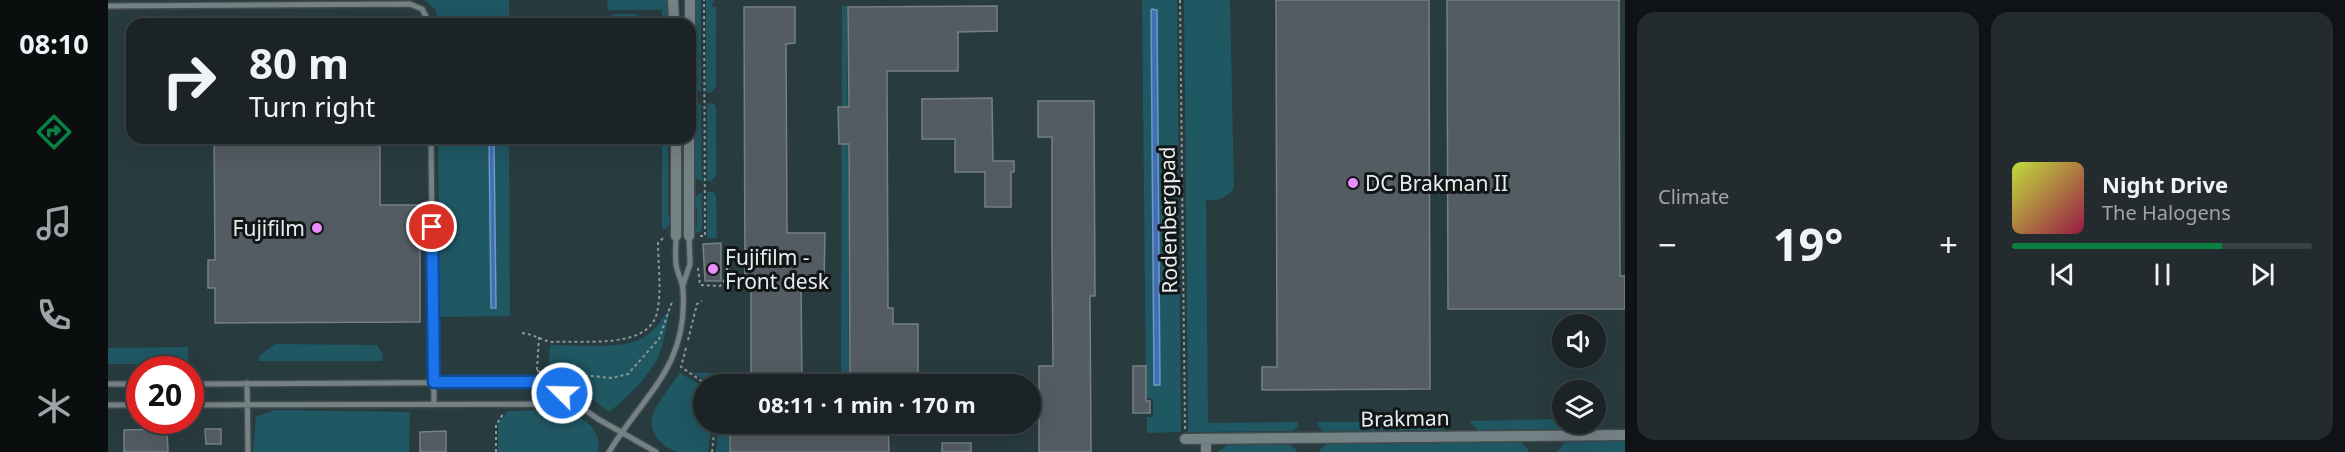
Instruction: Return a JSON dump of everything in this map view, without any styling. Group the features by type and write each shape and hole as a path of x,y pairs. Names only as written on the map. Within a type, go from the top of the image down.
{"street":[{"path":"674,0 674,18"},
{"path":"690,0 690,18"},
{"path":"676,144 676,236"},
{"path":"689,144 689,236"},
{"name":"Brakman","path":"1185,439 1625,435"},
{"path":"1206,439 1206,452"}],"lane":[{"path":"108,6 410,4 422,9 427,18"},
{"path":"431,144 434,404"},
{"path":"676,236 676,265 683,286"},
{"path":"609,452 655,390 674,358 682,326 683,286 690,264 689,236"},
{"path":"204,384 546,382 621,433 656,452"},
{"path":"247,383 248,452"},
{"path":"108,384 126,384"},
{"path":"204,405 578,404"},
{"path":"108,405 126,405"}],"path":[{"path":"689,236 705,236 704,0"},
{"name":"Rodenbergpad","path":"1180,0 1185,439"},
{"path":"522,333 533,334 553,342 621,341 645,332 657,315 658,243 664,237 676,236"},
{"path":"698,265 700,285 720,286 727,274 727,255"},
{"path":"693,376 681,368 695,309 702,301"},
{"path":"538,337 537,372 612,378 628,374 659,339 672,302"},
{"path":"496,452 496,425 508,409"},
{"path":"712,452 714,434"}],"shaded area":[{"path":"108,0 1625,0 1625,452 108,452"},
{"path":"425,0 509,0 509,18 437,18 436,11"},
{"path":"607,0 670,0 670,18 662,18 662,10 608,10"},
{"path":"693,0 701,0 701,92 696,90 696,18 693,18"},
{"path":"706,0 714,0 712,6 716,7 716,87 711,93 706,92"},
{"path":"1142,0 1177,0 1181,432 1147,433 1147,417 1153,417 1153,399 1146,398","holes":["1157,10 1160,385 1154,385 1151,11"]},
{"path":"1184,0 1230,0 1234,188 1222,198 1206,200 1208,423 1298,422 1298,427 1293,431 1188,432"},
{"path":"842,6 847,6 849,374 841,374"},
{"path":"612,14 637,14 637,18 612,18"},
{"path":"701,103 702,181 696,179 694,175 696,105"},
{"path":"707,103 714,104 716,108 716,176 711,181 707,181"},
{"path":"438,144 509,144 510,316 440,317"},
{"path":"662,144 668,144 668,216 671,217 671,223 666,229 662,229"},
{"path":"702,192 702,230 694,233 697,227 697,208 694,205 694,198"},
{"path":"707,192 713,192 716,195 717,238 707,238"},
{"path":"670,307 663,341 656,360 638,385 609,412 559,373 548,374 550,345 608,346 630,343 653,330"},
{"path":"275,344 377,345 383,355 382,361 258,361 260,355"},
{"path":"188,347 188,356 126,356 126,364 108,364 108,348"},
{"path":"826,372 826,374 695,374 693,373"},
{"path":"680,373 693,380 693,434 710,434 708,452 679,452 668,448 655,435 652,418 664,394"},
{"path":"275,410 410,412 409,452 253,452 256,417"},
{"path":"508,411 557,412 581,418 596,434 599,448 597,452 498,452 498,423"},
{"path":"1552,419 1552,429 1478,430 1469,421"},
{"path":"1452,421 1443,430 1323,431 1317,422"},
{"path":"717,434 729,434 729,452 716,452"},
{"path":"1625,441 1625,452 1557,452 1565,442"},
{"path":"1521,442 1530,452 1318,452 1326,444"},
{"path":"1290,444 1298,452 1217,452 1228,445"}],"water":[{"path":"1152,9 1157,10 1160,385 1154,385"},
{"path":"489,144 494,144 496,308 491,308"}],"building":[{"name":"DC Brakman II","path":"1276,0 1429,0 1430,389 1262,390 1262,367 1277,367"},
{"path":"1447,0 1619,0 1620,276 1625,276 1625,309 1448,309"},
{"path":"997,6 997,31 958,32 958,71 887,71 888,308 893,308 893,324 918,324 918,374 850,374 849,144 839,144 838,107 849,107 848,7"},
{"path":"744,7 795,7 795,43 786,44 787,233 825,233 824,281 801,281 802,374 751,374 751,281 745,282"},
{"path":"992,98 993,161 1014,161 1014,172 1011,172 1011,207 985,207 985,172 955,172 955,139 922,139 922,99"},
{"path":"1038,101 1094,101 1095,296 1090,296 1091,452 1039,452 1041,374 1039,374 1039,366 1053,366 1052,137 1038,137"},
{"name":"Fujifilm","path":"214,144 380,144 380,205 420,205 420,322 215,323 215,288 208,288 208,260 215,260"},
{"name":"Fujifilm - Front desk","path":"721,243 721,281 705,281 703,244"},
{"path":"1133,366 1146,366 1146,401 1150,401 1150,413 1133,413"},
{"path":"205,429 221,429 221,444 206,444"},
{"path":"124,430 126,430 126,434 167,434 168,452 124,452"},
{"path":"446,431 446,452 420,452 420,432"},
{"path":"730,434 888,434 889,452 730,452"},
{"path":"942,443 971,443 971,452 942,452"}],"place":[{"name":"DC Brakman II","path":"1353,183"},
{"name":"Fujifilm","path":"317,228"},
{"name":"Fujifilm - Front desk","path":"713,269"}],"route":[{"path":"432,227 434,382 546,382 562,393"}]}
